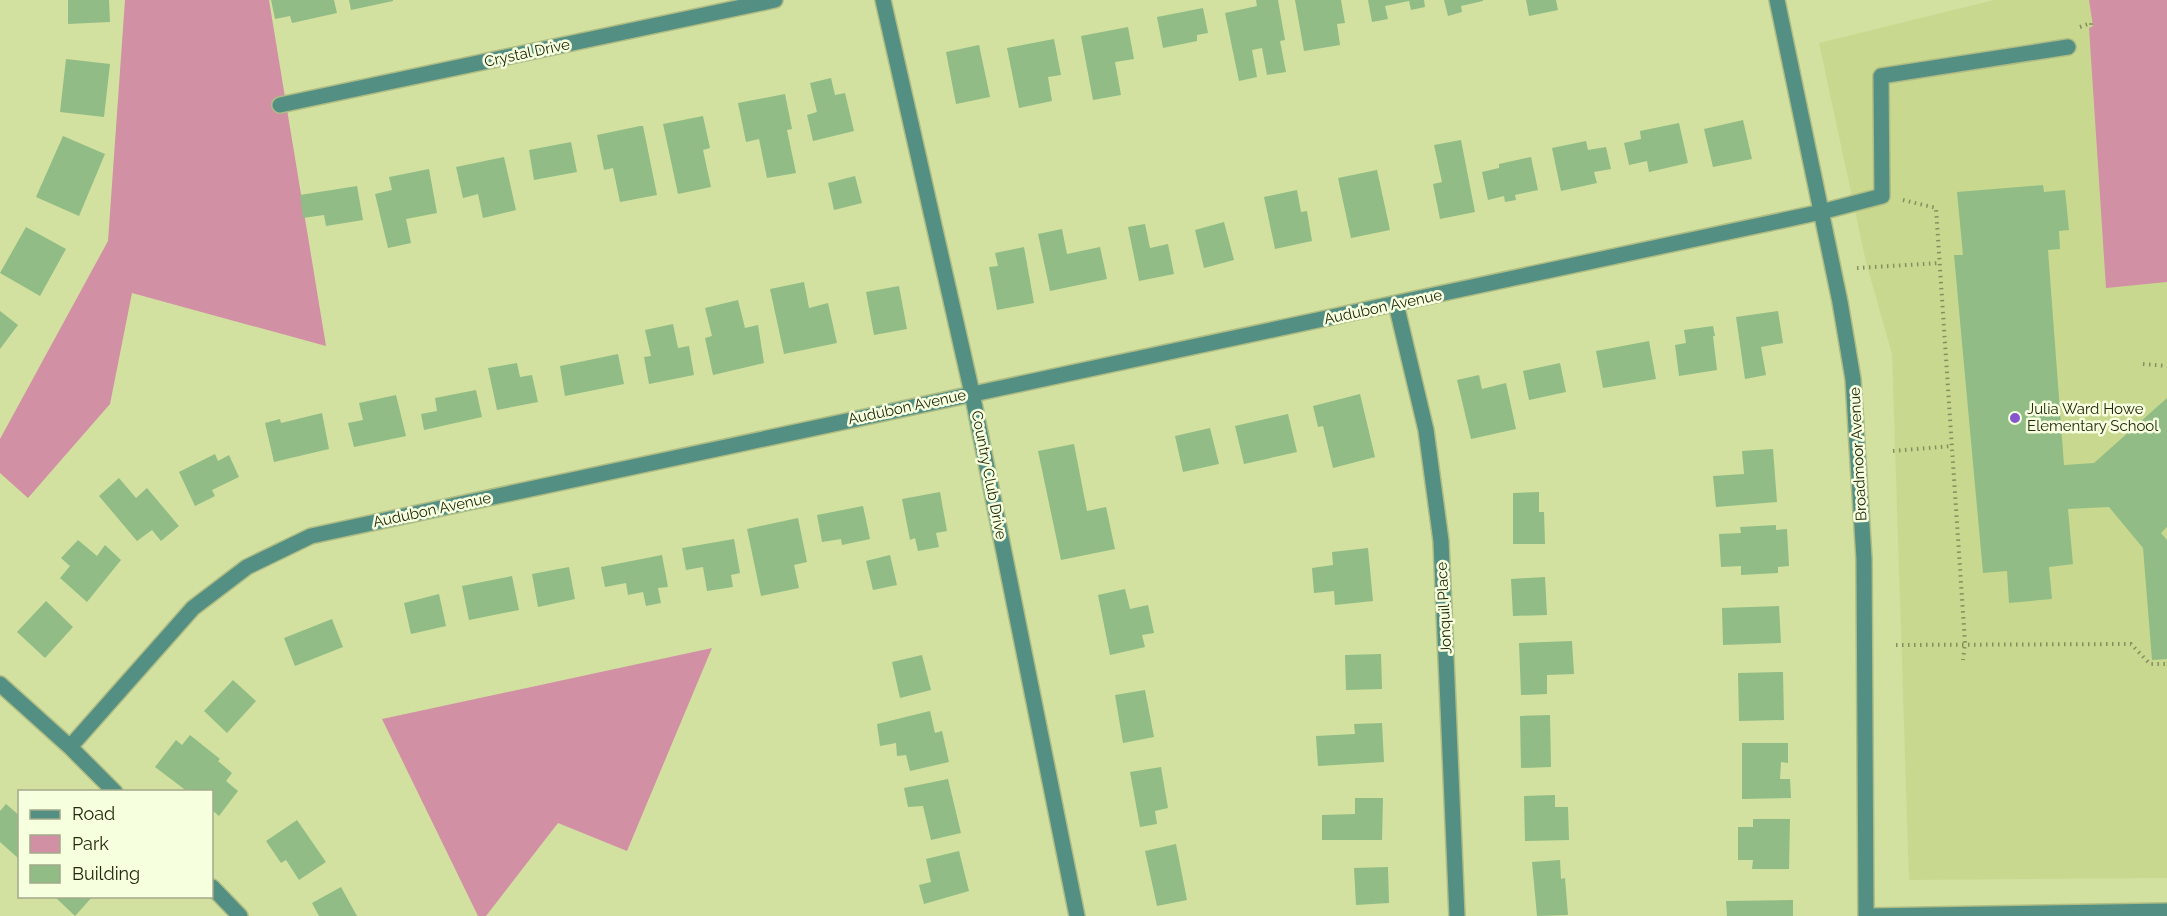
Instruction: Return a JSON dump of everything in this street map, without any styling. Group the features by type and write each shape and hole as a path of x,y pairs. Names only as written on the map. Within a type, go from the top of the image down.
{"street":[{"name":"Crystal Drive","path":"280,105 775,0"},
{"name":"Country Club Drive","path":"883,0 972,393 1077,916"},
{"name":"Broadmoor Avenue","path":"1777,0 1840,303 1854,390 1864,559 1867,916"},
{"path":"1882,196 1881,76 2068,47"},
{"name":"Audubon Avenue","path":"70,747 193,608 247,567 311,536 1396,304 1821,212 1882,196"},
{"name":"Jonquil Place","path":"1396,304 1426,430 1441,542 1457,916"},
{"path":"0,684 70,747 113,790"},
{"path":"213,888 240,916"},
{"path":"1867,916 2056,915 2167,911"}],"path":[{"path":"2081,25 2091,23 2091,28"},
{"path":"1882,196 1936,208 1965,643 1963,660"},
{"path":"1857,268 1940,263"},
{"path":"2143,364 2167,366"},
{"path":"1893,451 1952,446"},
{"path":"1896,645 2131,644 2150,664 2167,664"}],"shaded area":[{"path":"1994,0 2167,0 2167,878 1909,880 1892,354 1866,262 1819,43"}],"green space":[{"path":"125,0 269,0 326,346 132,293 110,404 28,498 0,473 0,439 108,241"},
{"path":"2089,0 2167,0 2167,282 2106,288 2089,28 2093,26"},
{"path":"712,648 627,851 558,823 486,916 478,916 382,719"}],"building":[{"path":"68,0 109,0 110,22 68,24"},
{"path":"271,0 334,0 337,13 292,23 290,16 275,19"},
{"path":"349,0 393,0 393,1 351,10"},
{"path":"1256,0 1278,0 1285,40 1280,41 1286,72 1267,75 1262,48 1252,50 1257,77 1239,81 1225,13 1257,6"},
{"path":"1295,0 1341,0 1345,23 1337,24 1340,45 1304,51"},
{"path":"1368,0 1424,0 1425,7 1411,10 1409,1 1385,6 1388,19 1372,22"},
{"path":"1444,0 1483,1 1461,6 1462,12 1448,16"},
{"path":"1526,0 1556,0 1558,10 1529,16"},
{"path":"1203,8 1208,33 1197,35 1197,41 1163,48 1157,17"},
{"path":"1128,27 1134,59 1115,62 1121,95 1093,100 1081,36"},
{"path":"1054,39 1061,75 1048,77 1052,101 1019,108 1007,48"},
{"path":"979,45 990,97 956,104 946,52"},
{"path":"66,59 110,64 104,117 60,112"},
{"path":"831,78 835,95 845,93 854,131 813,141 807,115 817,112 810,83"},
{"path":"785,94 792,129 787,130 796,173 767,178 759,139 746,142 738,103"},
{"path":"703,116 710,148 703,150 711,187 678,194 663,124"},
{"path":"1743,120 1752,159 1713,167 1704,129"},
{"path":"1679,123 1688,163 1649,172 1647,161 1629,165 1624,143 1641,139 1640,131"},
{"path":"643,126 657,195 620,202 613,168 604,170 597,135"},
{"path":"63,136 105,154 79,216 36,197"},
{"path":"1461,140 1475,212 1440,219 1433,184 1442,182 1434,145"},
{"path":"1586,141 1588,150 1606,147 1611,169 1594,172 1597,183 1561,191 1552,148"},
{"path":"571,142 577,172 534,180 529,150"},
{"path":"504,157 516,210 483,218 478,194 463,198 456,167"},
{"path":"1531,157 1538,190 1515,195 1516,200 1505,202 1504,196 1488,200 1482,172 1499,168 1499,164"},
{"path":"429,169 437,213 406,219 411,243 388,248 375,194 392,190 389,177"},
{"path":"1377,170 1390,230 1351,238 1338,178"},
{"path":"855,176 862,203 834,210 828,183"},
{"name":"Julia Ward Howe Elementary School","path":"2043,185 2044,192 2065,190 2069,230 2059,231 2060,249 2048,250 2064,465 2094,463 2167,398 2167,527 2161,533 2167,540 2167,659 2152,660 2143,548 2109,507 2068,509 2073,564 2049,567 2052,599 2009,603 2007,571 1983,573 1954,255 1963,255 1957,192"},
{"path":"357,186 363,220 326,226 324,215 303,218 300,195"},
{"path":"1297,190 1301,212 1307,211 1312,241 1275,249 1264,197"},
{"path":"1224,222 1234,260 1204,268 1195,230"},
{"path":"1145,224 1150,248 1168,244 1174,274 1139,281 1128,227"},
{"path":"26,227 66,249 40,296 0,273"},
{"path":"1062,229 1067,254 1100,247 1107,279 1050,291 1038,234"},
{"path":"1024,247 1034,303 997,310 989,267 998,266 995,253"},
{"path":"804,282 809,308 828,303 837,343 784,354 770,289"},
{"path":"899,286 907,329 874,335 866,292"},
{"path":"738,300 745,328 758,325 764,363 713,375 705,338 712,336 705,308"},
{"path":"0,311 18,325 0,349"},
{"path":"1778,311 1783,343 1761,347 1766,375 1745,379 1736,317"},
{"path":"673,324 678,348 689,346 694,375 649,384 644,357 651,356 645,330"},
{"path":"1713,326 1717,370 1679,376 1675,345 1686,343 1684,330"},
{"path":"1649,341 1656,379 1603,388 1596,351"},
{"path":"618,354 624,384 565,396 560,366"},
{"path":"517,363 520,377 532,375 538,402 497,410 488,368"},
{"path":"1560,363 1566,392 1529,400 1523,371"},
{"path":"1479,375 1482,389 1506,383 1516,429 1471,439 1457,380"},
{"path":"476,390 482,417 424,430 421,414 437,411 435,398"},
{"path":"1360,394 1375,457 1333,468 1323,426 1318,427 1313,406"},
{"path":"396,395 406,436 354,447 348,423 363,420 359,403"},
{"path":"322,413 329,449 274,462 265,423 280,419 281,423"},
{"path":"1288,414 1297,452 1244,464 1235,426"},
{"path":"1210,428 1219,464 1183,472 1175,436"},
{"path":"1074,444 1087,511 1106,507 1115,549 1061,560 1038,451"},
{"path":"1773,449 1777,502 1716,507 1713,476 1744,474 1742,451"},
{"path":"215,454 218,461 229,455 239,477 212,490 215,496 195,506 179,472"},
{"path":"119,478 136,498 147,488 179,526 161,541 152,530 137,541 99,496"},
{"path":"940,492 947,531 936,533 939,547 918,551 915,538 910,540 902,499"},
{"path":"1539,492 1539,512 1544,512 1545,544 1513,544 1513,493"},
{"path":"863,506 870,539 842,545 841,539 822,542 817,515"},
{"path":"798,518 807,562 794,565 799,588 761,596 747,529"},
{"path":"1776,525 1776,530 1787,529 1789,566 1778,567 1778,573 1741,575 1741,566 1721,567 1719,534 1741,533 1740,527"},
{"path":"734,539 740,573 731,575 733,587 707,591 703,567 686,570 682,548"},
{"path":"78,540 97,556 105,545 121,560 87,602 60,578 70,566 61,558"},
{"path":"1368,548 1373,601 1335,605 1334,591 1314,593 1312,568 1333,565 1332,552"},
{"path":"662,555 668,587 658,588 661,603 646,606 643,592 628,595 626,583 605,587 601,567"},
{"path":"890,555 897,585 873,590 866,561"},
{"path":"569,567 575,599 538,607 532,574"},
{"path":"512,576 519,610 469,620 462,586"},
{"path":"1545,577 1547,615 1513,616 1511,579"},
{"path":"1125,589 1130,609 1148,605 1154,633 1142,635 1145,647 1110,655 1098,595"},
{"path":"439,594 446,626 411,634 404,603"},
{"path":"46,601 73,627 45,658 17,632"},
{"path":"1779,606 1781,643 1723,645 1722,608"},
{"path":"332,619 343,647 295,666 284,638"},
{"path":"1572,641 1574,674 1547,675 1547,694 1521,695 1519,643"},
{"path":"1381,654 1382,689 1346,690 1345,655"},
{"path":"922,655 931,690 900,698 892,662"},
{"path":"1783,672 1784,720 1739,721 1738,673"},
{"path":"233,680 256,701 227,733 204,711"},
{"path":"1145,690 1154,737 1123,743 1115,695"},
{"path":"930,711 935,733 942,731 949,762 910,771 906,755 897,756 896,743 880,746 877,724"},
{"path":"1550,715 1551,767 1521,768 1520,716"},
{"path":"1382,723 1384,762 1318,766 1316,736 1355,734 1354,724"},
{"path":"190,735 220,759 218,761 232,773 226,781 238,791 219,816 213,811 213,790 185,790 155,767 176,740 182,745"},
{"path":"1742,743 1788,743 1788,763 1781,762 1780,779 1790,779 1791,798 1742,799"},
{"path":"1161,767 1168,808 1155,811 1157,824 1140,827 1130,772"},
{"path":"948,779 961,833 931,840 923,806 908,807 904,788"},
{"path":"1555,795 1555,807 1568,807 1569,840 1525,841 1524,796"},
{"path":"1355,798 1383,798 1382,840 1322,840 1322,815 1355,814"},
{"path":"6,804 18,814 18,858 0,842 0,811"},
{"path":"1753,819 1790,819 1789,869 1752,869 1753,860 1738,860 1738,827 1753,827"},
{"path":"297,820 326,862 299,880 286,860 281,863 266,841"},
{"path":"1176,844 1187,900 1157,906 1145,851"},
{"path":"959,851 969,891 924,904 919,885 931,882 926,859"},
{"path":"1560,860 1561,879 1565,878 1568,915 1537,916 1532,862"},
{"path":"1388,867 1389,903 1356,905 1354,868"},
{"path":"341,887 357,916 319,916 312,903"},
{"path":"56,898 91,898 75,916"},
{"path":"1793,900 1793,916 1727,916 1726,901"}],"place":[{"name":"Julia Ward Howe Elementary School","path":"2015,418"}]}
